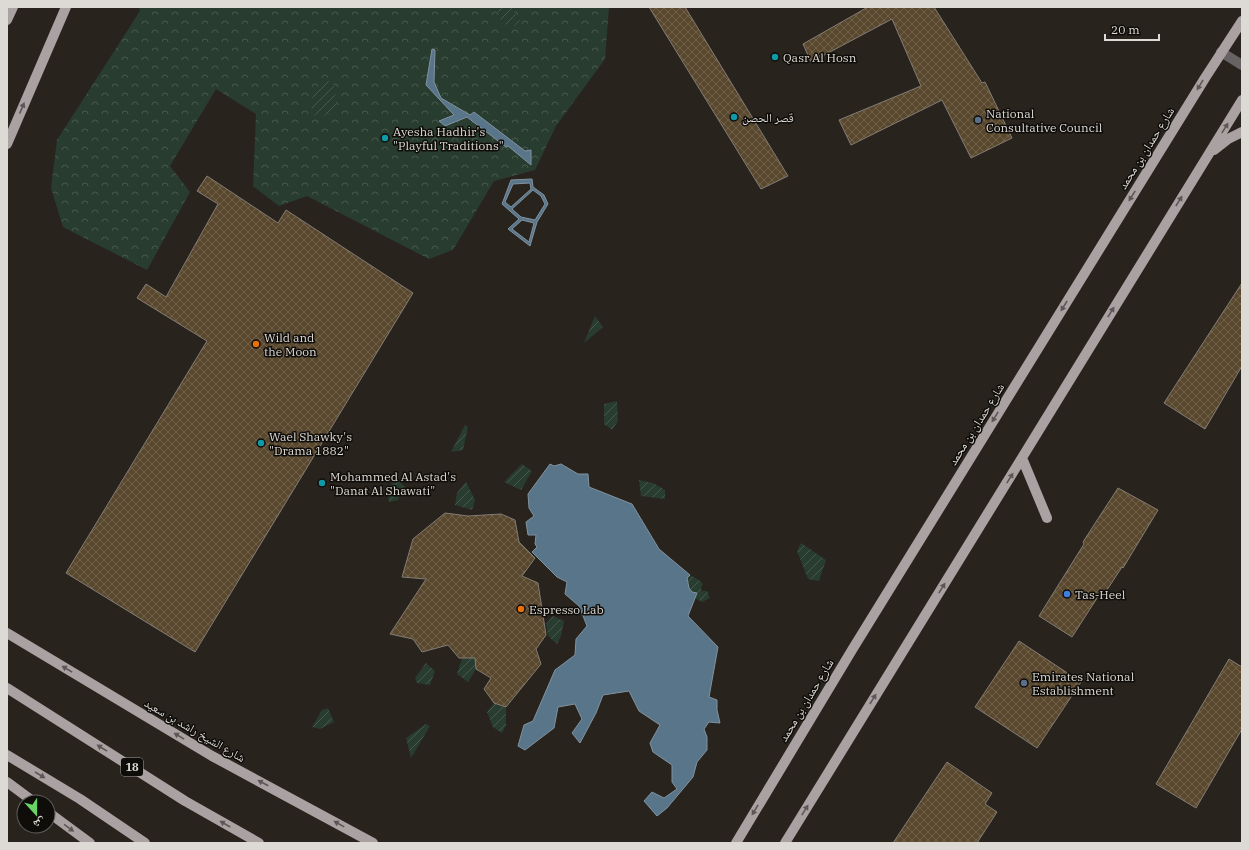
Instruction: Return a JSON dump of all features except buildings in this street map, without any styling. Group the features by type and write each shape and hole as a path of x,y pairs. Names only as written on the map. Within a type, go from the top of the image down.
{"main road":[{"path":"7,144 66,7"},
{"path":"7,20 12,8"},
{"name":"شارع حمدان بن محمد","path":"736,843 860,636 1221,52 1242,21"},
{"path":"785,843 1242,100"},
{"path":"1208,155 1228,139 1242,132"},
{"path":"1022,458 1047,518"},
{"name":"شارع الشيخ راشد بن سعيد","path":"7,633 212,756 373,843"},
{"name":"18","path":"7,688 186,802 259,843"},
{"path":"7,756 80,799 145,843"},
{"path":"7,782 23,794"},
{"path":"56,818 90,843"}],"street":[{"path":"1221,52 1242,65"}],"green space":[{"path":"139,7 609,7 605,59 556,126 535,170 494,181 453,250 429,259 307,196 279,206 253,186 256,114 216,89 170,166 190,192 147,270 63,227 51,188 57,140 140,11"},
{"path":"497,7 511,7 520,21 514,26 502,24"},
{"path":"324,78 334,85 337,107 318,120 309,103"},
{"path":"595,316 603,327 584,343"},
{"path":"617,401 618,421 612,430 604,424 604,404"},
{"path":"465,425 468,427 463,450 451,452"},
{"path":"522,464 532,471 521,490 504,482"},
{"path":"639,480 653,483 665,490 665,499 641,496"},
{"path":"400,481 405,488 398,500 389,502 387,491 393,482"},
{"path":"466,482 475,500 472,510 455,505 457,493"},
{"path":"801,543 826,560 819,581 808,579 797,551"},
{"path":"690,575 703,584 701,588 702,591 707,591 710,598 702,602 695,598 697,593 692,592 689,588 687,578"},
{"path":"553,616 564,621 561,636 557,644 548,636 546,624"},
{"path":"462,658 475,658 476,669 468,682 457,674"},
{"path":"426,663 435,671 430,685 417,683 415,678"},
{"path":"494,703 506,707 506,725 502,733 493,727 487,712"},
{"path":"328,708 334,722 320,729 312,727 322,710"},
{"path":"426,724 430,726 411,758 406,738"}],"water":[{"path":"432,49 435,50 434,82 441,98 470,115 474,112 525,151 531,150 531,165 508,146 506,147 467,117 445,126 439,121 454,115 426,85"},
{"path":"532,179 533,187 544,195 548,204 537,222 530,246 508,229 519,219 502,204 511,180","holes":["530,183 531,189 511,207 505,202 513,184","533,190 541,196 545,204 535,220 521,217 512,209","522,220 534,223 529,242 512,229"]},
{"path":"550,464 554,466 561,464 578,474 588,474 589,487 632,504 659,549 690,575 687,578 689,588 692,592 697,593 688,616 718,647 709,697 717,700 717,710 720,723 709,722 704,729 707,737 707,750 697,762 693,777 667,808 657,816 644,801 652,792 664,798 677,789 672,782 672,765 653,752 650,743 660,725 639,711 629,691 603,695 596,713 580,743 572,733 582,719 575,704 558,707 554,728 525,750 518,746 524,725 533,721 555,670 575,655 576,639 587,626 579,606 565,594 567,582 557,577 532,552 537,547 535,544 536,535 528,535 526,522 534,516 529,508 528,494"}],"place":[{"name":"Qasr Al Hosn","path":"775,57"},
{"name":"قصر الحصن","path":"734,117"},
{"name":"National Consultative Council","path":"978,120"},
{"name":"Ayesha Hadhir's \"Playful Traditions\"","path":"385,138"},
{"name":"Wild and the Moon","path":"256,344"},
{"name":"Wael Shawky's \"Drama 1882\"","path":"261,443"},
{"name":"Mohammed Al Astad's \"Danat Al Shawati\"","path":"322,483"},
{"name":"Tas-Heel","path":"1067,594"},
{"name":"Espresso Lab","path":"521,609"},
{"name":"Emirates National Establishment","path":"1024,683"}]}
